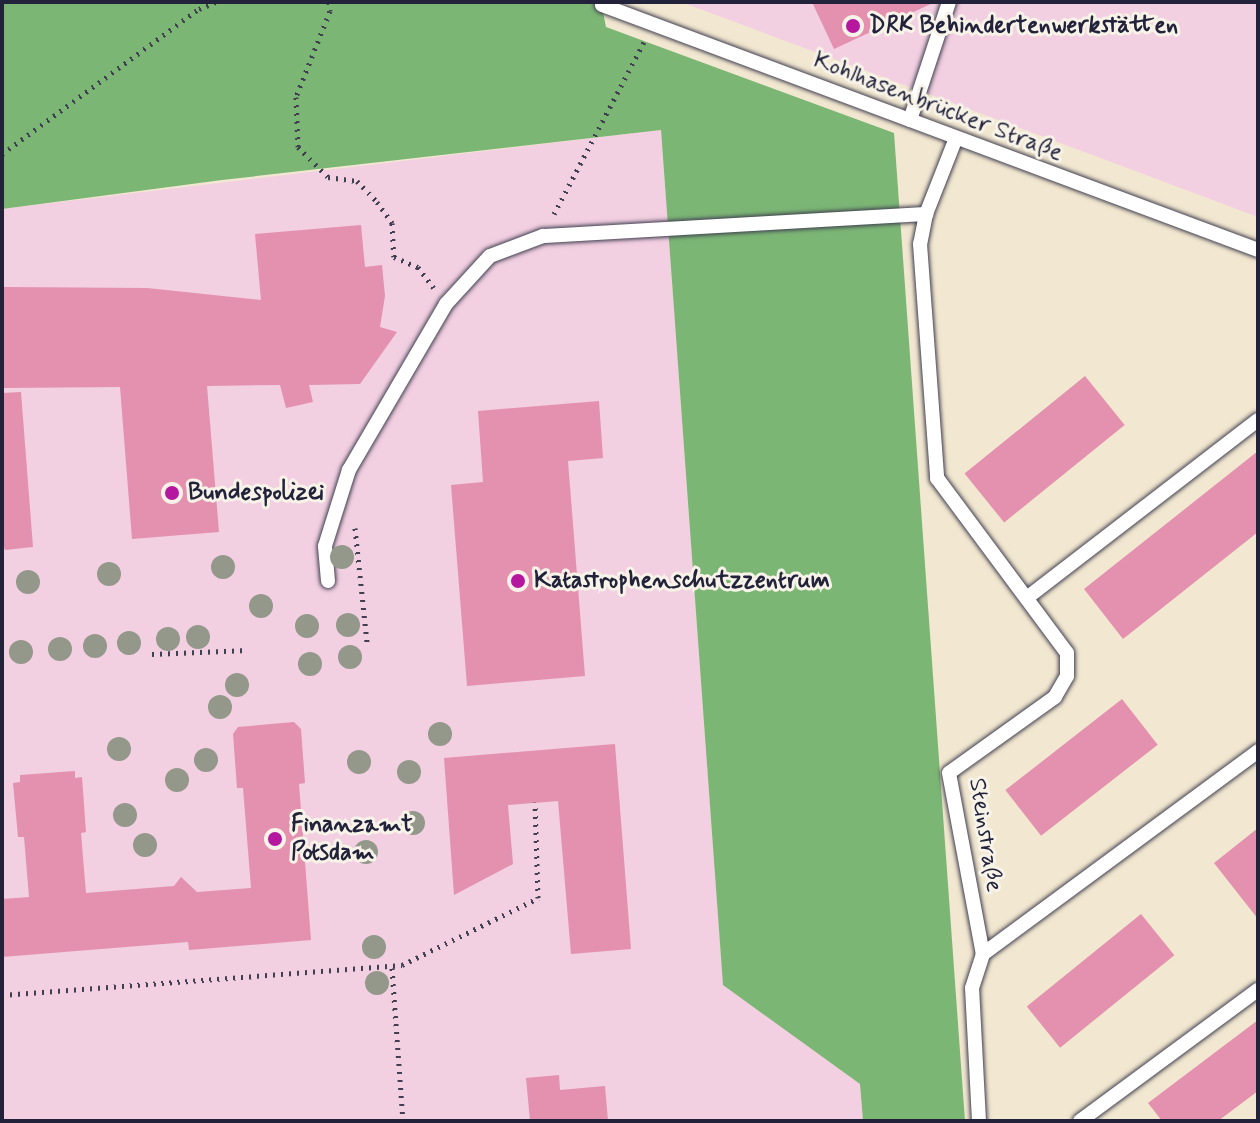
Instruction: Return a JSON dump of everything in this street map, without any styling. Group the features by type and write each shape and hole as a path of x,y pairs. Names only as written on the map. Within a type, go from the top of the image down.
{"lane":[{"path":"910,120 949,2"},
{"name":"Kohlhasenbrücker Straße","path":"602,5 1258,250"},
{"name":"Steinstraße","path":"956,138 926,214 920,244 937,478 1067,653 1067,676 1055,697 949,773 983,954 972,988 979,1121"},
{"path":"328,581 325,546 349,470 446,304 490,256 543,236 926,214"},
{"path":"1028,597 1258,420"},
{"path":"983,954 1258,751"},
{"path":"1080,1121 1258,990"}],"path":[{"path":"2,154 199,9 216,2"},
{"path":"329,2 330,11 296,97 298,147 328,177 357,181 377,202 392,223 394,257 418,267 446,304"},
{"path":"543,236 653,24"},
{"path":"354,516 367,643"},
{"path":"152,654 248,650"},
{"path":"2,995 392,968 538,898 535,802"},
{"path":"392,968 403,1121"}],"shaded area":[{"name":"DRK Behindertenwerkstätten","path":"681,2 1258,2 1258,217 1130,169"},
{"path":"661,130 723,984 860,1084 863,1121 2,1121 2,209"}],"green space":[{"path":"2,2 601,2 606,27 894,133 965,1121 863,1121 860,1084 723,985 661,130 222,180 2,209"}],"building":[{"name":"DRK Behindertenwerkstätten","path":"812,2 935,2 834,49"},
{"path":"361,225 365,267 382,265 385,296 380,327 397,332 360,384 309,385 313,402 286,408 280,385 207,386 219,532 132,539 120,387 2,388 2,287 147,288 261,300 255,234"},
{"path":"1085,376 1125,425 1004,523 965,474"},
{"path":"21,392 33,547 5,550 2,542 2,393"},
{"name":"Katastrophenschutzzentrum","path":"599,401 603,458 568,461 585,676 467,686 451,485 483,482 478,411"},
{"path":"1258,451 1258,532 1123,639 1084,589"},
{"path":"1122,699 1158,745 1041,836 1005,790"},
{"name":"Finanzamt Potsdam","path":"294,722 301,729 305,783 299,784 311,940 189,950 188,942 2,957 2,899 29,897 24,837 18,837 13,783 20,782 20,775 75,771 75,778 82,777 86,832 81,833 86,893 174,886 181,877 197,892 251,888 243,788 237,788 233,734 238,727"},
{"path":"615,744 631,949 571,954 558,801 508,805 513,864 454,895 444,758"},
{"path":"1258,828 1258,919 1214,863"},
{"path":"1141,914 1174,955 1060,1048 1027,1007"},
{"path":"1258,1020 1258,1091 1218,1121 1162,1121 1148,1103"},
{"path":"559,1075 560,1090 605,1086 608,1121 530,1121 526,1078"}],"place":[{"name":"DRK Behindertenwerkstätten","path":"853,26"},
{"name":"Bundespolizei","path":"172,493"},
{"name":"Katastrophenschutzzentrum","path":"518,581"},
{"name":"Finanzamt Potsdam","path":"275,839"}]}
